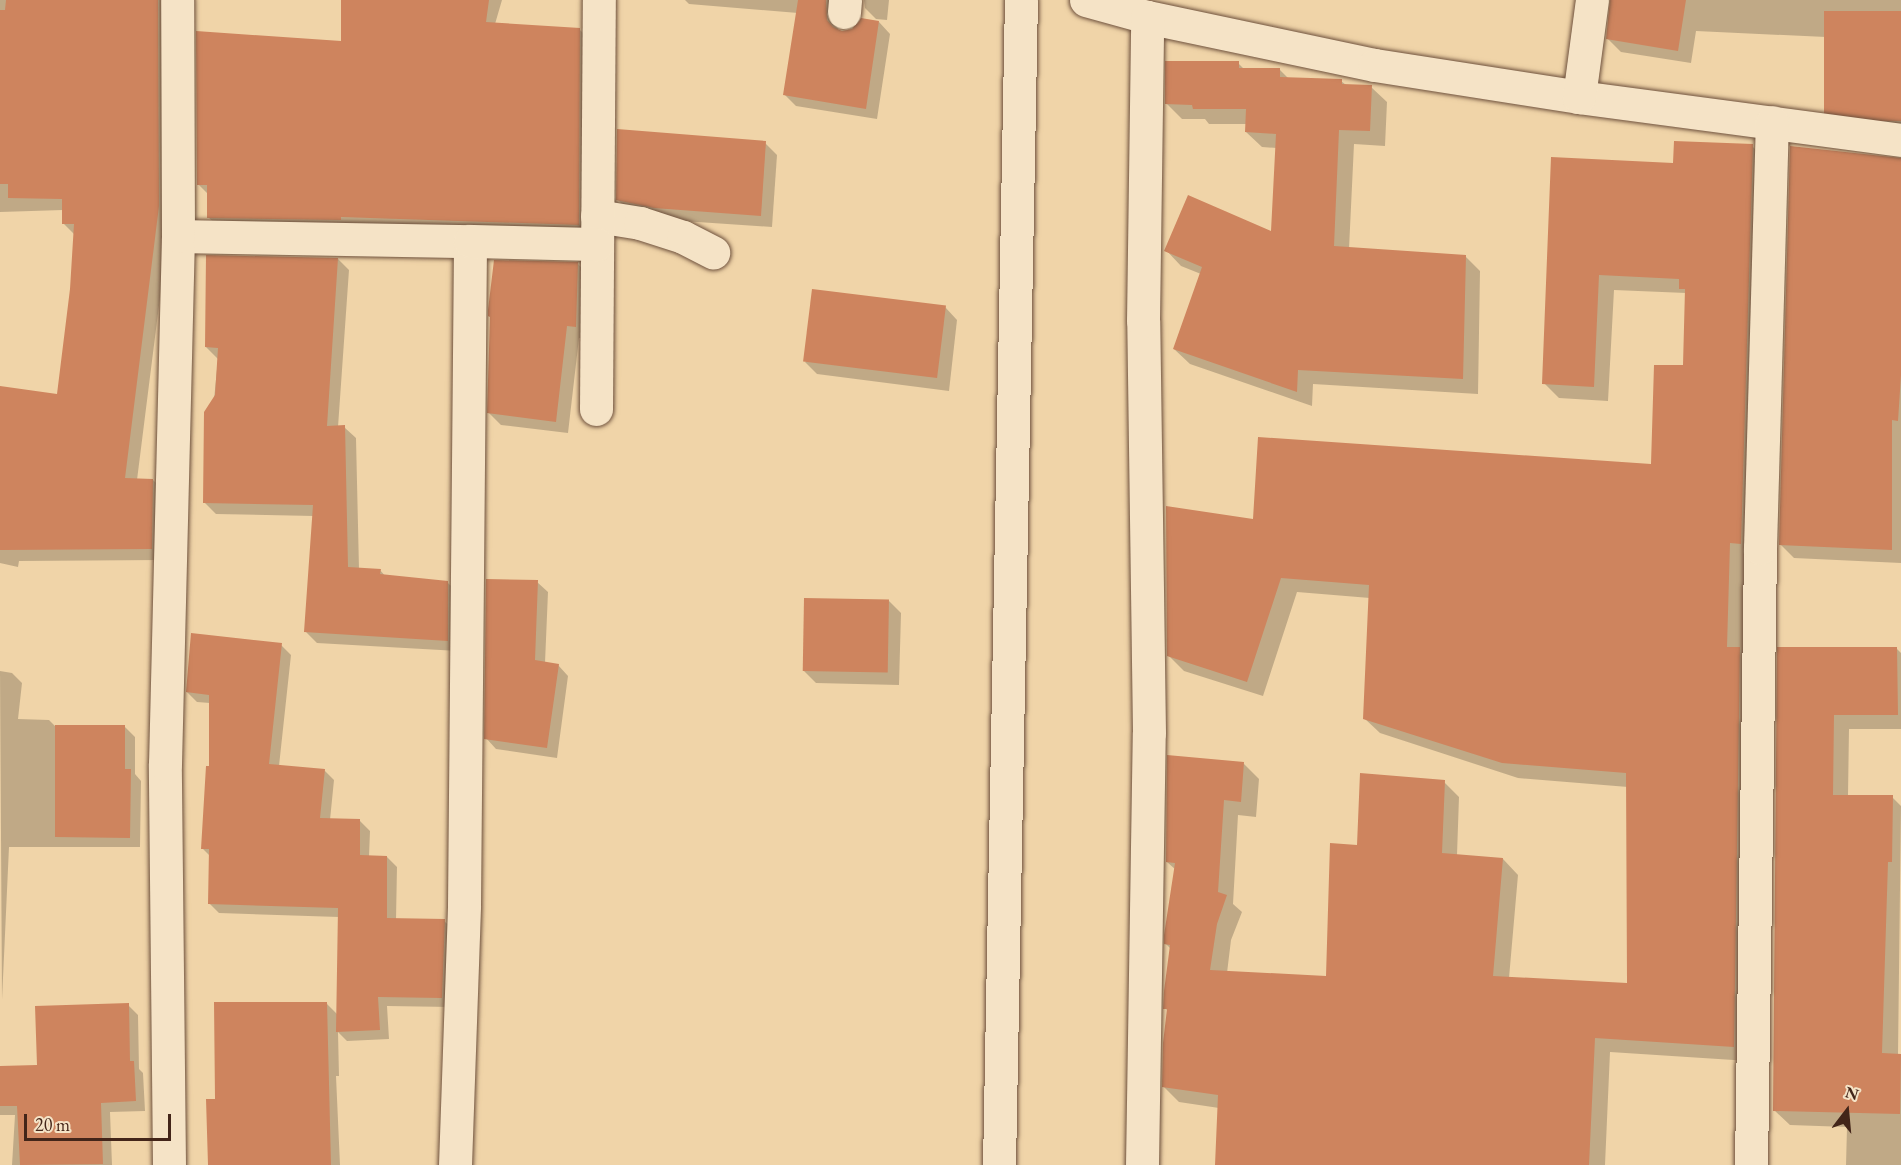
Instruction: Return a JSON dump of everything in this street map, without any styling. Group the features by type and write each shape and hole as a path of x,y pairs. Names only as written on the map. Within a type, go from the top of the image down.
{"street":[{"path":"169,1165 165,764 178,236 177,0"},
{"path":"596,409 599,0"},
{"path":"999,1165 1021,0"},
{"path":"1086,0 1147,17 1375,65 1580,97 1901,140"},
{"path":"1580,97 1592,0"},
{"path":"1142,1165 1149,733 1143,321 1147,17"},
{"path":"1751,1165 1760,548 1772,122"},
{"path":"178,236 470,242 640,224 673,233 713,252"},
{"path":"455,1165 464,906 470,242"}],"building":[{"path":"6,0 158,0 159,206 125,478 153,479 152,549 0,550 0,386 57,394 70,289 74,224 62,224 62,199 8,198 8,184 0,184 0,10 5,10"},
{"path":"341,0 489,0 486,22 580,28 579,225 341,217 341,220 207,218 207,185 197,185 196,31 341,41"},
{"path":"798,0 826,0 827,20 833,27 842,31 852,29 861,18 879,21 866,109 783,95"},
{"path":"1610,0 1686,0 1678,51 1606,39"},
{"path":"1824,11 1901,11 1901,121 1824,121"},
{"path":"1165,61 1239,61 1239,68 1280,68 1280,77 1342,79 1342,84 1372,85 1370,131 1339,130 1334,246 1466,255 1463,379 1298,370 1297,392 1173,349 1202,267 1164,251 1188,195 1271,231 1276,134 1245,132 1246,109 1193,109 1192,105 1165,104"},
{"path":"617,129 766,141 761,216 654,208 616,200"},
{"path":"1674,141 1753,144 1741,544 1730,543 1727,647 1740,647 1734,1047 1595,1038 1589,1165 1215,1165 1218,1095 1162,1087 1163,1043 1167,1009 1163,1009 1164,991 1170,945 1164,944 1164,935 1175,863 1166,862 1167,755 1244,762 1241,802 1224,800 1218,892 1227,895 1217,924 1210,970 1326,976 1330,843 1357,845 1360,773 1445,780 1442,853 1503,858 1493,976 1627,983 1626,773 1502,763 1363,719 1369,585 1281,578 1247,682 1167,656 1166,506 1253,519 1258,437 1651,464 1654,365 1683,365 1685,289 1679,289 1679,279 1599,275 1594,387 1542,384 1551,157 1673,163"},
{"path":"1790,146 1901,158 1901,375 1898,421 1892,420 1892,550 1779,545"},
{"path":"206,255 338,258 327,426 345,425 348,567 381,569 380,574 448,581 448,641 304,632 313,505 203,503 204,412 215,395 218,348 205,347"},
{"path":"494,260 578,262 576,327 567,326 556,422 487,413 490,317 488,310"},
{"path":"812,289 946,305 937,378 803,361"},
{"path":"486,579 538,580 535,660 559,664 547,748 484,739"},
{"path":"804,598 889,599 888,672 803,671"},
{"path":"191,633 282,643 269,764 325,769 320,818 360,819 360,855 387,856 387,918 445,919 442,998 378,997 380,1030 336,1032 338,908 208,904 209,849 201,849 206,766 209,766 209,695 186,692"},
{"path":"1777,647 1897,647 1898,715 1834,715 1833,795 1893,795 1892,862 1888,862 1882,1053 1901,1054 1900,1114 1773,1111"},
{"path":"55,725 125,725 125,769 131,769 130,838 55,837"},
{"path":"214,1002 327,1002 331,1165 208,1165 206,1099 215,1099"},
{"path":"129,1003 130,1061 134,1061 136,1101 101,1103 103,1164 20,1165 17,1106 0,1106 0,1066 37,1065 35,1006"}]}
